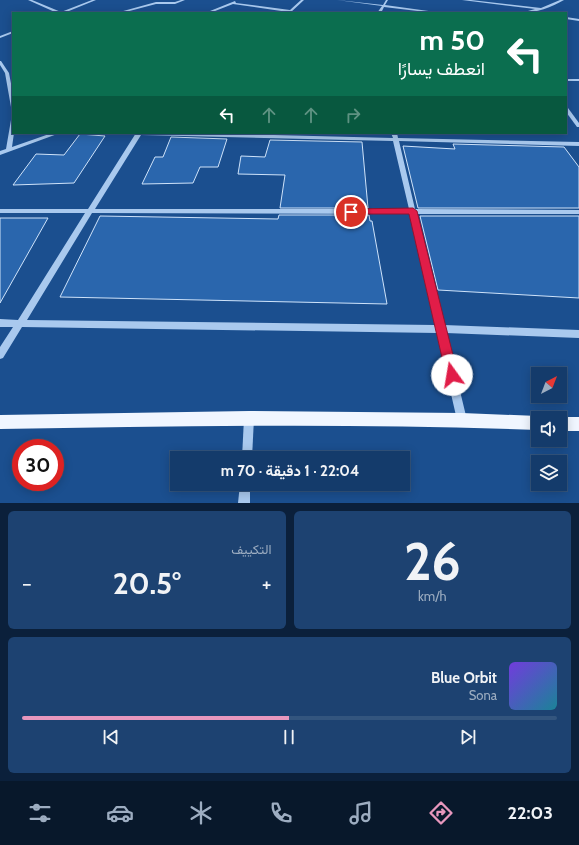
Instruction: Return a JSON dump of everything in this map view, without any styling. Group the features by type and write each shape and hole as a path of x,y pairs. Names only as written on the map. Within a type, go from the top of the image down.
{"main road":[{"path":"0,422 249,418 462,420 531,423"},
{"path":"567,424 579,424"}],"street":[{"path":"29,0 58,12"},
{"path":"63,12 94,0"},
{"path":"122,12 156,3 175,3 184,0"},
{"path":"210,12 242,0"},
{"path":"232,3 291,11 303,0"},
{"path":"338,0 433,12"},
{"path":"380,12 388,0"},
{"path":"463,0 541,9"},
{"path":"530,12 563,0"},
{"path":"567,18 579,20"},
{"path":"0,37 12,32"},
{"path":"0,62 7,73 12,102"},
{"path":"567,80 579,80"},
{"path":"567,110 579,126"},
{"path":"9,150 12,128"},
{"path":"0,153 54,134"},
{"path":"0,355 138,134"},
{"path":"224,134 395,136 579,144"},
{"path":"395,136 462,420"},
{"path":"0,211 579,212"},
{"path":"0,323 441,329 579,334"},
{"path":"247,451 249,418"},
{"path":"244,503 245,491"}],"building":[{"path":"80,134 105,136 74,183 13,185 36,154 64,155"},
{"path":"171,137 227,139 218,167 200,167 193,183 142,184 155,157 163,157"},
{"path":"270,140 362,142 368,208 280,208 285,175 238,174 241,156 265,157"},
{"path":"453,144 564,147 579,167 579,208 418,208 403,146 455,149"},
{"path":"279,215 369,215 370,221 372,221 387,304 60,297 100,216 278,219"},
{"path":"420,216 579,216 579,298 438,290"},
{"path":"0,218 48,218 0,303"}],"route":[{"path":"351,212 413,211 452,375"}]}
